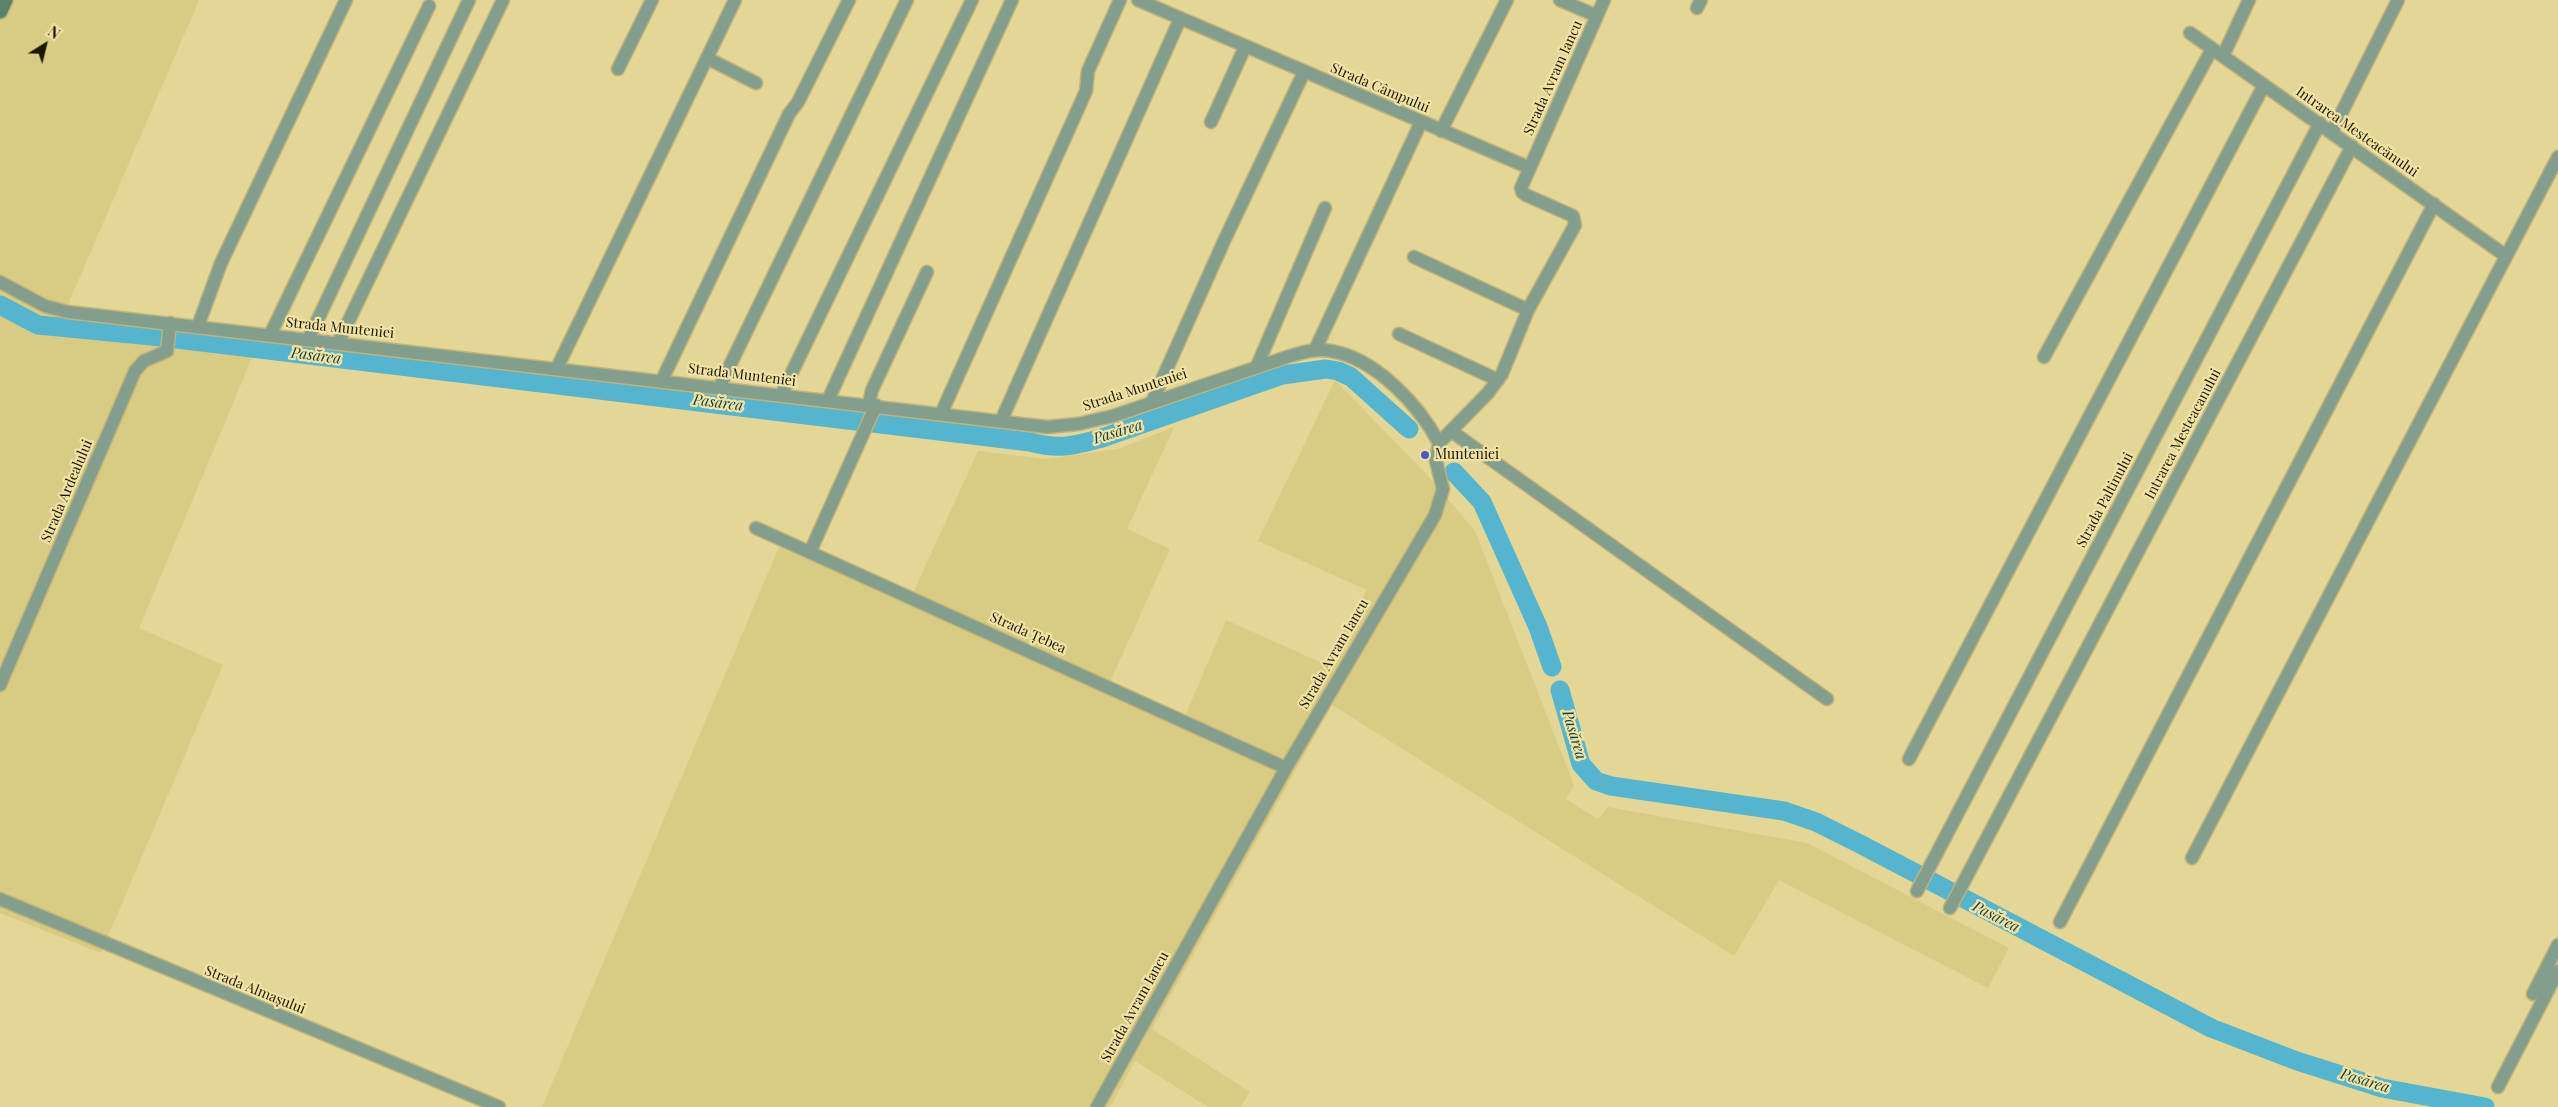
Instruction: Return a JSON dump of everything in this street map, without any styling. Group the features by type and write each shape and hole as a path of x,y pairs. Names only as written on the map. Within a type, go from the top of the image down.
{"main road":[{"path":"0,11 5,0"}],"street":[{"path":"198,326 218,269 346,0"},
{"path":"308,340 469,0"},
{"path":"338,343 503,0"},
{"path":"618,69 652,0"},
{"path":"557,368 735,0"},
{"path":"662,380 789,114 798,102 849,0"},
{"path":"719,388 907,0"},
{"path":"781,395 972,0"},
{"path":"828,400 1012,0"},
{"path":"941,414 1086,91 1088,72 1120,0"},
{"name":"Strada Câmpului","path":"1138,0 1530,168"},
{"path":"1441,131 1507,0"},
{"path":"1560,0 1597,16"},
{"name":"Strada Avram Iancu","path":"1530,168 1604,0"},
{"path":"2044,356 2217,52 2249,0"},
{"path":"2332,132 2398,0"},
{"path":"270,335 429,6"},
{"path":"1001,421 1180,19"},
{"name":"Intrarea Mesteacănului","path":"2190,33 2506,256"},
{"path":"1211,122 1245,47"},
{"path":"346,176 343,170 344,163 402,48"},
{"path":"707,58 756,83"},
{"path":"1152,402 1215,259 1304,72"},
{"path":"1909,759 2264,86"},
{"path":"1315,350 1421,122"},
{"name":"Strada Paltinului","path":"1917,891 2320,123"},
{"name":"Intrarea Mesteacanului","path":"1950,908 2352,146"},
{"path":"2192,858 2558,157"},
{"path":"1438,443 1498,380 1528,310 1576,220 1573,216 1522,192 1521,188 1530,168"},
{"path":"2060,922 2434,204"},
{"path":"1257,366 1326,208"},
{"path":"1414,257 1528,310"},
{"path":"810,552 870,413 872,390 927,272"},
{"name":"Strada Munteniei","path":"0,282 45,306 68,312 170,326 198,326 828,400 870,413 941,414 1047,427 1078,424 1113,416 1257,366 1315,350 1343,354 1368,365 1420,412 1438,443"},
{"name":"Strada Ardealului","path":"0,685 135,371 144,361 166,351 170,326"},
{"path":"1400,334 1498,380"},
{"path":"1451,431 1827,699"},
{"name":"Strada Avram Iancu","path":"1097,1107 1286,768 1435,515 1443,489 1436,461 1438,443"},
{"name":"Strada Țebea","path":"756,528 1286,768"},
{"name":"Strada Almașului","path":"0,899 499,1107"},
{"path":"2533,994 2558,945"},
{"path":"2498,1087 2558,971"}],"shaded area":[{"path":"0,0 199,0 61,321 123,325 259,341 139,628 223,665 101,953 0,913"},
{"path":"1335,380 1427,475 1475,531 1574,785 1566,799 1598,819 1608,807 1807,843 2009,948 1988,988 1779,880 1734,956 1332,705 1152,1029 1250,1092 1240,1107 1208,1107 1135,1061 1110,1107 542,1107 779,547 908,604 978,451 1047,459 1118,449 1174,427 1127,529 1170,549 1110,682 1185,716 1226,620 1324,664 1367,590 1258,541"}],"waterway":[{"name":"Pasărea","path":"0,305 38,325 152,336 1030,442 1050,446 1074,445 1102,438 1282,375 1326,369 1338,371 1351,377 1409,429"},
{"name":"Pasărea","path":"1454,472 1482,502 1538,627 1552,667"},
{"name":"Pasărea","path":"1560,690 1581,764 1596,781 1611,786 1784,811 1816,822 2211,1028 2297,1061 2382,1088 2485,1107"}],"place":[{"name":"Munteniei","path":"1425,455"}]}
